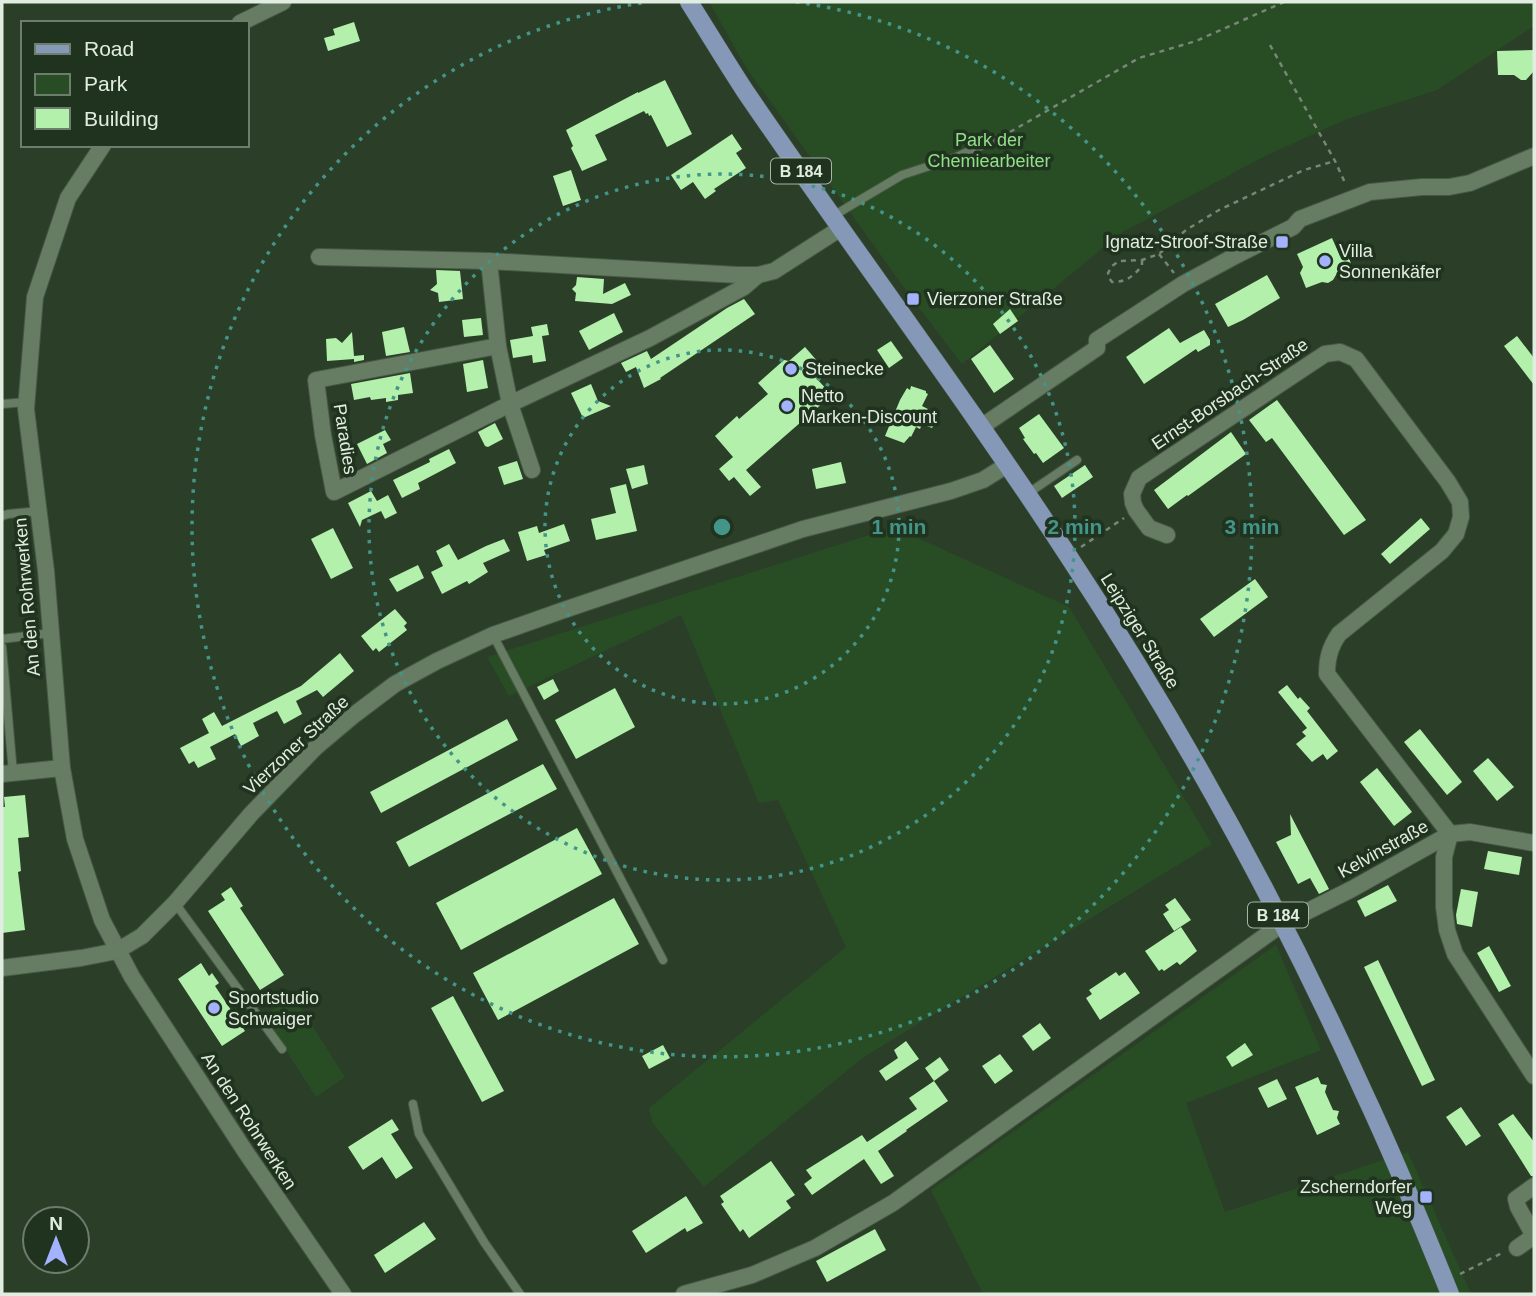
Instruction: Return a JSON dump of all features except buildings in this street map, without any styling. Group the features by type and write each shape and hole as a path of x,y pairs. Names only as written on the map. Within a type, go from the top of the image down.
{"main road":[{"name":"Leipziger Straße","path":"689,2 745,91 1027,494 1153,690 1282,924 1363,1090 1450,1294"}],"street":[{"path":"244,21 283,2"},
{"name":"An den Rohrwerken","path":"102,147 68,198 35,297 26,409 39,511 62,768 75,839 102,920 132,977 245,1151 343,1294"},
{"path":"981,427 1053,380 1097,348 1097,341 1183,284 1293,228 1300,219 1370,192 1449,187 1470,183 1534,156"},
{"name":"Paradies","path":"319,257 489,261 758,275 774,271 837,222"},
{"path":"489,261 498,346 510,404 532,470"},
{"name":"Paradies","path":"498,346 316,380 334,492 650,338 744,287 758,275"},
{"name":"Ernst-Borsbach-Straße","path":"1136,510 1132,495 1139,478 1325,354 1340,352 1356,359 1448,482 1460,502 1461,517 1457,534 1442,551 1339,634 1327,661 1327,674 1450,834"},
{"name":"Vierzoner Straße","path":"2,968 117,951 142,936 175,903 251,814 317,747 395,684 437,661 494,635 561,611 803,529 951,491 983,480 1007,466"},
{"path":"1136,510 1149,528 1167,534"},
{"path":"7,773 62,768"},
{"path":"1450,834 1470,832 1534,843"},
{"name":"Kelvinstraße","path":"1282,924 1353,889 1450,834"},
{"name":"Kelvinstraße","path":"1450,834 1444,858 1444,907 1447,930 1455,954 1534,1076"},
{"path":"684,1294 752,1275 815,1248 893,1203 1282,924"},
{"path":"1517,1248 1534,1236 1518,1208 1516,1199 1534,1186"}],"lane":[{"path":"837,222 902,175 954,158 1001,137"},
{"path":"2,404 27,402"},
{"path":"1027,494 1077,460"},
{"path":"2,516 39,511"},
{"path":"2,639 51,633"},
{"path":"494,635 663,960"},
{"path":"2,647 7,773"},
{"path":"175,903 282,1049"},
{"path":"413,1104 419,1134 484,1242 520,1294"}],"path":[{"path":"1001,137 1139,58 1196,41 1284,2"},
{"path":"1270,45 1335,161 1352,198"},
{"path":"1142,260 1142,266 1132,278 1112,282 1109,278 1108,273 1112,266 1119,261 1142,260 1159,254 1186,230 1219,210 1304,170 1335,161"},
{"path":"1159,254 1183,284"},
{"path":"1068,556 1136,510"},
{"path":"1462,1273 1491,1259"}],"green space":[{"name":"Park der Chemiearbeiter","path":"709,2 1534,2 1534,26 1437,90 1347,119 1267,155 1121,233 962,364 913,300 917,297 912,291 908,293 747,69"},
{"path":"894,527 1069,607 1212,844 864,1057 704,1187 652,1122 649,1108 846,947 778,800 759,803 681,615 509,696 487,657"},
{"path":"1276,945 1321,1050 1186,1103 1225,1212 1408,1152 1471,1294 983,1294 931,1190"},
{"path":"293,996 345,1077 316,1097 264,1016"}],"place":[{"name":"Ignatz-Stroof-Straße","path":"1282,242"},
{"name":"Villa Sonnenkäfer","path":"1325,261"},
{"name":"Vierzoner Straße","path":"913,299"},
{"name":"Steinecke","path":"791,369"},
{"name":"Netto Marken-Discount","path":"787,406"},
{"name":"Sportstudio Schwaiger","path":"214,1008"},
{"name":"Zscherndorfer Weg","path":"1426,1197"}]}
